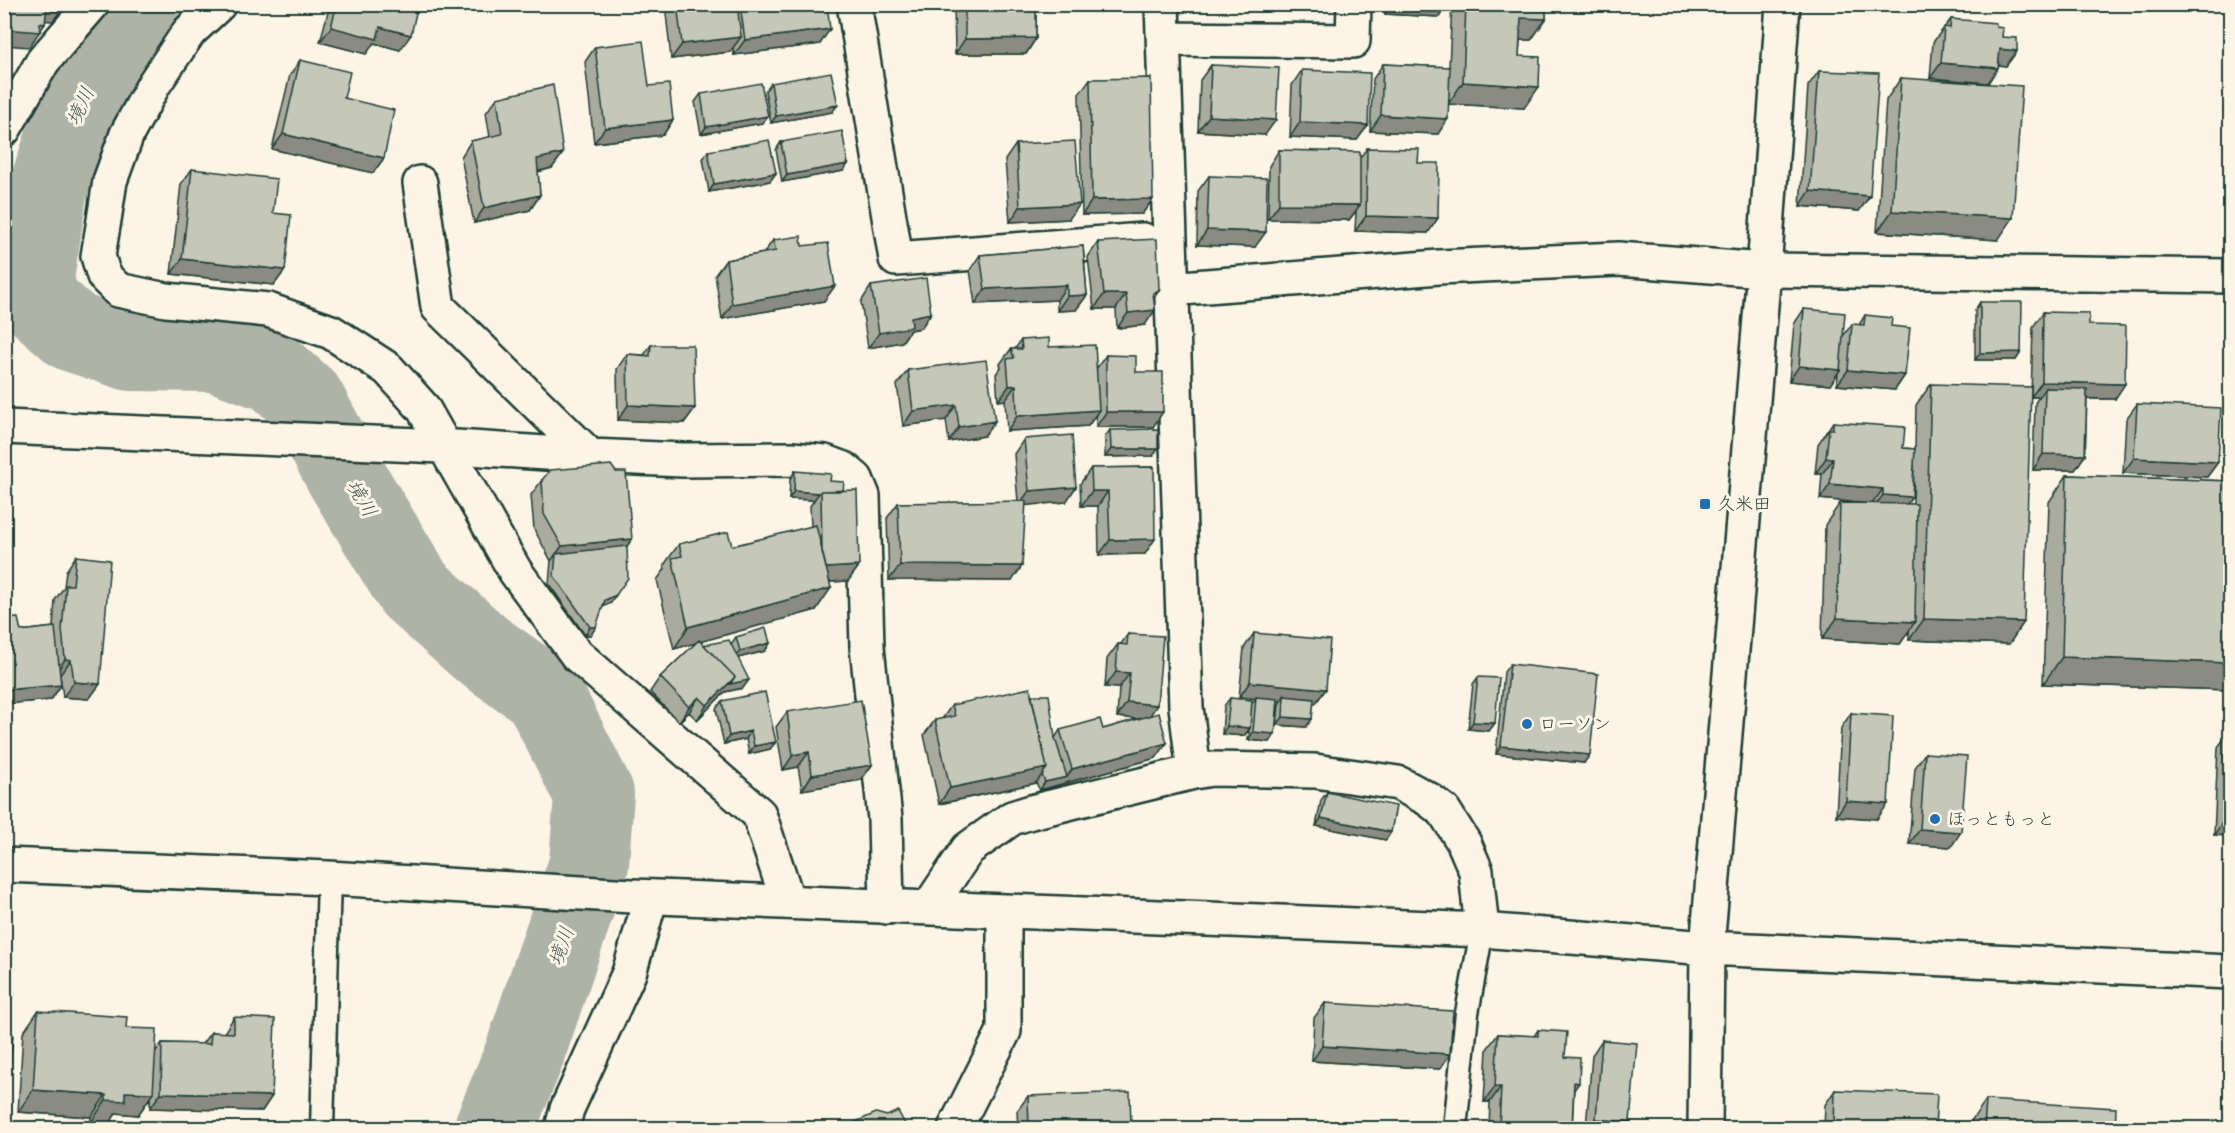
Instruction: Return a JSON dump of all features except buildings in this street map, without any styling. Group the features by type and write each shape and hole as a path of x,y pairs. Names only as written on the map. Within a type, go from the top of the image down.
{"street":[{"path":"4,129 43,60 92,4"},
{"path":"219,4 189,32 154,84 127,134 110,181 98,256 104,276 118,290 166,300 268,310 331,332 388,369 423,408 515,571 577,655 759,814 788,902"},
{"path":"854,4 896,259 1169,238"},
{"path":"1162,4 1186,707 1194,772"},
{"path":"1164,39 1353,41 1354,4"},
{"path":"1705,1128 1707,948 1764,270 1783,4"},
{"path":"420,183 438,307 590,456"},
{"path":"1170,289 1439,267 1618,258 1764,270 2230,276"},
{"path":"4,427 443,446 683,460 792,459 825,462 844,469 856,479 863,496 867,647 885,819 887,907"},
{"path":"929,907 968,849 1012,818 1211,769 1315,771 1398,783 1428,799 1444,811 1464,843 1476,871 1482,930"},
{"path":"4,865 329,878 505,889 887,907 1482,930 1707,948 2230,972"},
{"path":"562,1128 567,1109 629,973 641,896"},
{"path":"955,1128 1004,1031 1004,912"}],"lane":[{"path":"322,1128 329,878"},
{"path":"1455,1128 1467,1013 1482,930"}],"waterway":[{"name":"境川","path":"148,4 96,71 69,128 47,193 34,278 40,303 73,332 131,351 216,352 275,373 305,400 344,473 414,589 481,649 543,693 594,794 589,864 523,1058 494,1128"}],"place":[{"name":"久米田","path":"1705,504"},
{"name":"ローソン","path":"1527,724"},
{"name":"ほっともっと","path":"1935,819"}]}
